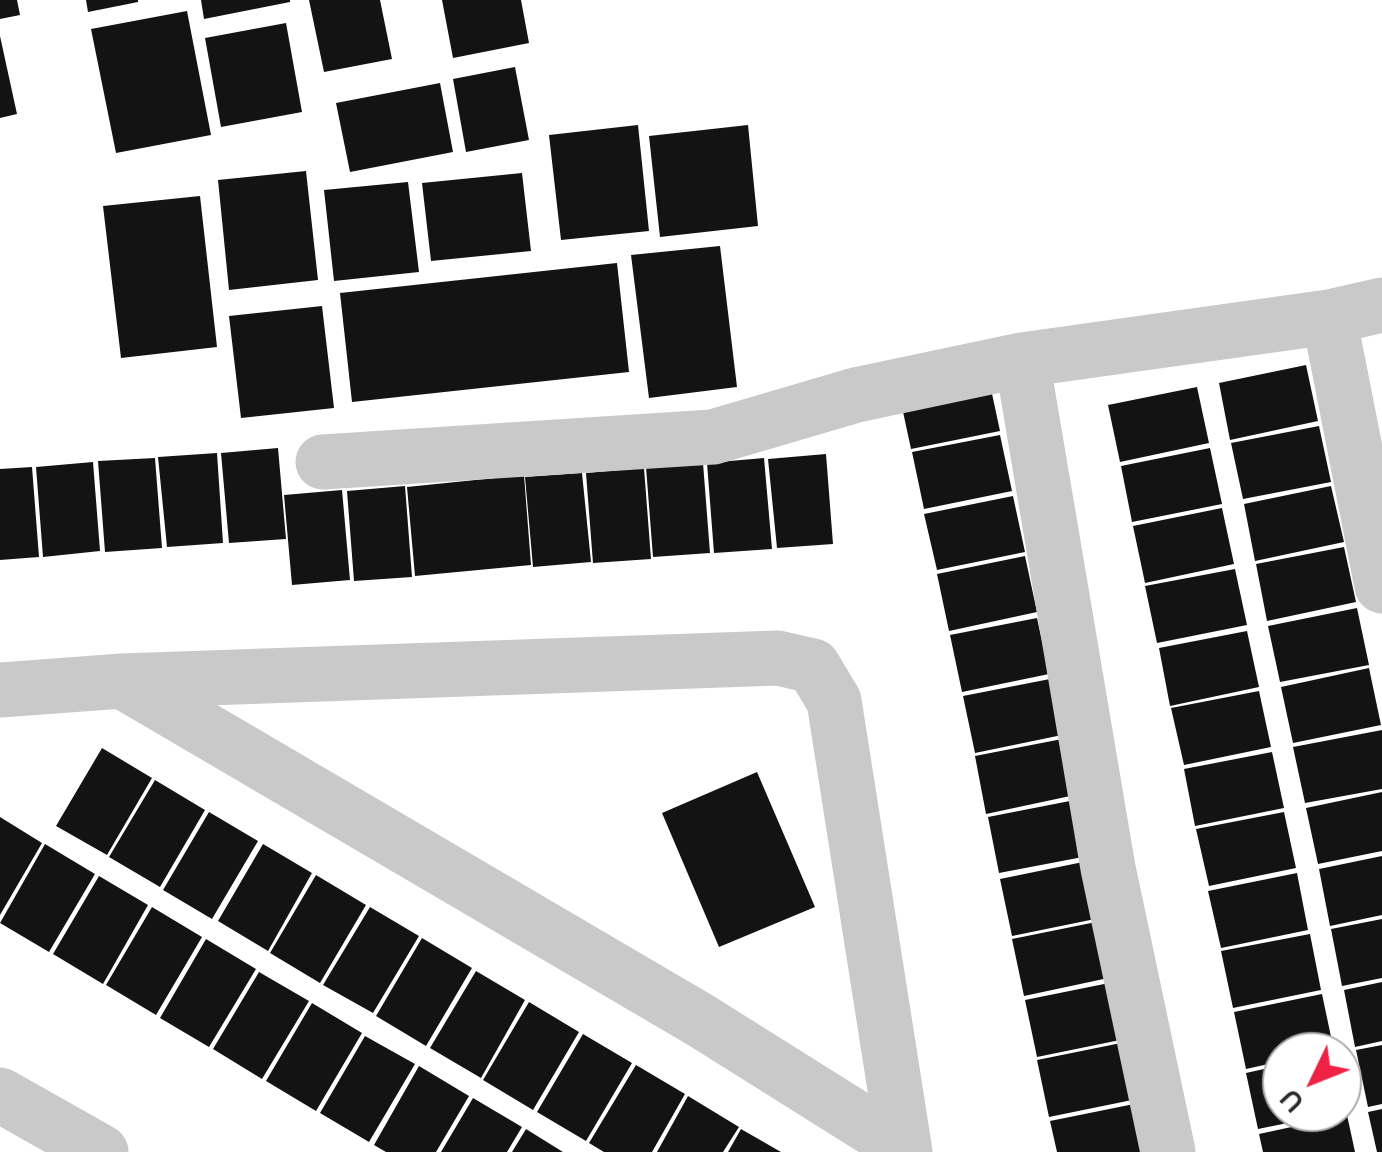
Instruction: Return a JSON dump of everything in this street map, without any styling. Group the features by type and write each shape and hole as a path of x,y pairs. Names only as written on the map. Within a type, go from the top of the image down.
{"street":[{"path":"324,462 713,437 856,396 1022,360 1382,305"},
{"path":"1329,316 1382,586"},
{"path":"1022,360 1108,868 1168,1152"},
{"path":"0,690 122,681 778,658 813,666 834,701 905,1150"},
{"path":"122,681 700,1020 905,1150"},
{"path":"0,1095 101,1152"}],"building":[{"path":"0,0 17,0 20,15 0,19"},
{"path":"86,0 138,0 138,2 88,12"},
{"path":"201,0 290,0 290,2 204,19"},
{"path":"309,0 380,0 392,59 324,72"},
{"path":"442,0 521,0 529,43 453,58"},
{"path":"187,11 211,135 116,153 91,29"},
{"path":"286,23 302,112 221,127 205,38"},
{"path":"0,36 17,114 0,118"},
{"path":"515,67 529,140 466,152 453,79"},
{"path":"440,83 453,152 350,172 336,103"},
{"path":"638,125 649,231 561,240 549,135"},
{"path":"748,125 758,226 660,237 649,136"},
{"path":"306,171 318,280 229,290 218,180"},
{"path":"522,173 531,251 431,261 422,183"},
{"path":"408,182 419,272 334,281 324,190"},
{"path":"200,196 217,347 121,358 103,206"},
{"path":"720,246 737,387 649,398 631,255"},
{"path":"617,263 629,372 352,402 340,293"},
{"path":"322,306 334,408 241,418 229,316"},
{"path":"1306,365 1318,421 1230,440 1219,383"},
{"path":"988,375 1000,431 911,449 899,393"},
{"path":"1197,387 1209,443 1120,462 1108,405"},
{"path":"1319,426 1331,482 1243,499 1231,443"},
{"path":"1000,435 1012,491 924,509 912,452"},
{"path":"278,448 286,539 229,543 221,453"},
{"path":"1210,448 1222,504 1132,522 1121,466"},
{"path":"217,453 223,543 167,547 158,457"},
{"path":"826,454 833,544 777,548 768,459"},
{"path":"155,458 162,548 105,552 98,461"},
{"path":"764,458 772,549 714,553 707,463"},
{"path":"93,462 100,551 43,557 36,467"},
{"path":"703,463 710,553 653,557 646,467"},
{"path":"32,467 39,557 0,560 0,469"},
{"path":"644,468 651,559 593,563 586,473"},
{"path":"582,473 591,562 533,567 525,477"},
{"path":"524,475 531,565 415,576 407,487"},
{"path":"405,486 412,577 354,581 347,491"},
{"path":"1331,486 1344,542 1255,561 1244,504"},
{"path":"342,490 350,580 292,585 284,495"},
{"path":"1013,496 1025,552 937,570 924,514"},
{"path":"1222,508 1234,564 1145,583 1133,526"},
{"path":"1344,547 1356,602 1267,621 1256,564"},
{"path":"1025,556 1037,612 949,631 937,574"},
{"path":"1235,569 1247,625 1157,643 1145,586"},
{"path":"1357,608 1369,665 1280,682 1268,626"},
{"path":"1037,618 1049,674 962,692 950,635"},
{"path":"1247,631 1259,687 1170,706 1159,648"},
{"path":"1369,668 1381,725 1293,743 1281,687"},
{"path":"1050,679 1062,735 975,753 963,696"},
{"path":"1259,691 1271,747 1184,765 1171,708"},
{"path":"1382,730 1382,789 1305,803 1293,747"},
{"path":"1062,739 1075,795 986,814 975,756"},
{"path":"102,748 152,778 107,855 56,826"},
{"path":"1272,752 1284,808 1195,826 1184,769"},
{"path":"757,772 815,907 719,947 662,813"},
{"path":"155,780 205,810 160,887 109,857"},
{"path":"1382,792 1382,851 1318,864 1306,808"},
{"path":"1075,800 1088,856 999,873 988,817"},
{"path":"209,812 258,841 212,919 163,890"},
{"path":"1284,812 1296,868 1209,886 1196,829"},
{"path":"0,817 42,843 0,915"},
{"path":"45,844 95,874 49,952 0,923"},
{"path":"263,844 312,873 268,951 218,921"},
{"path":"1382,856 1382,915 1330,926 1319,869"},
{"path":"1088,861 1100,918 1012,936 1000,879"},
{"path":"1297,873 1308,930 1221,948 1208,891"},
{"path":"316,875 366,905 320,983 270,953"},
{"path":"99,876 148,905 103,984 53,954"},
{"path":"152,907 202,937 156,1015 106,985"},
{"path":"370,907 419,936 373,1013 323,985"},
{"path":"1382,919 1382,978 1342,986 1331,929"},
{"path":"1101,921 1113,977 1024,996 1012,939"},
{"path":"1310,934 1321,990 1233,1008 1221,951"},
{"path":"422,938 472,968 426,1046 376,1016"},
{"path":"206,939 256,969 209,1047 160,1018"},
{"path":"476,971 525,1000 481,1078 430,1048"},
{"path":"259,972 309,1001 262,1079 213,1049"},
{"path":"1114,982 1125,1039 1037,1057 1025,1000"},
{"path":"1382,982 1382,1041 1362,1045 1362,1032 1352,1032 1344,990"},
{"path":"1322,994 1330,1032 1262,1032 1262,1065 1246,1069 1234,1012"},
{"path":"529,1002 579,1032 533,1110 483,1080"},
{"path":"312,1003 362,1033 316,1111 266,1081"},
{"path":"583,1034 632,1063 586,1141 537,1112"},
{"path":"365,1036 415,1064 369,1142 320,1113"},
{"path":"1126,1042 1137,1099 1049,1117 1037,1060"},
{"path":"1382,1045 1382,1104 1368,1107 1362,1078 1362,1049"},
{"path":"636,1065 685,1094 652,1152 604,1152 589,1143"},
{"path":"419,1066 469,1096 436,1152 386,1152 374,1145"},
{"path":"1262,1069 1262,1128 1258,1129 1246,1073"},
{"path":"688,1096 739,1127 723,1152 657,1152"},
{"path":"473,1098 522,1127 507,1152 441,1152"},
{"path":"1139,1103 1148,1152 1057,1152 1050,1121"},
{"path":"1382,1109 1382,1152 1377,1152 1368,1112"},
{"path":"526,1129 563,1152 512,1152"},
{"path":"741,1129 781,1152 728,1152"},
{"path":"1351,1132 1355,1152 1263,1152 1259,1134"}]}
